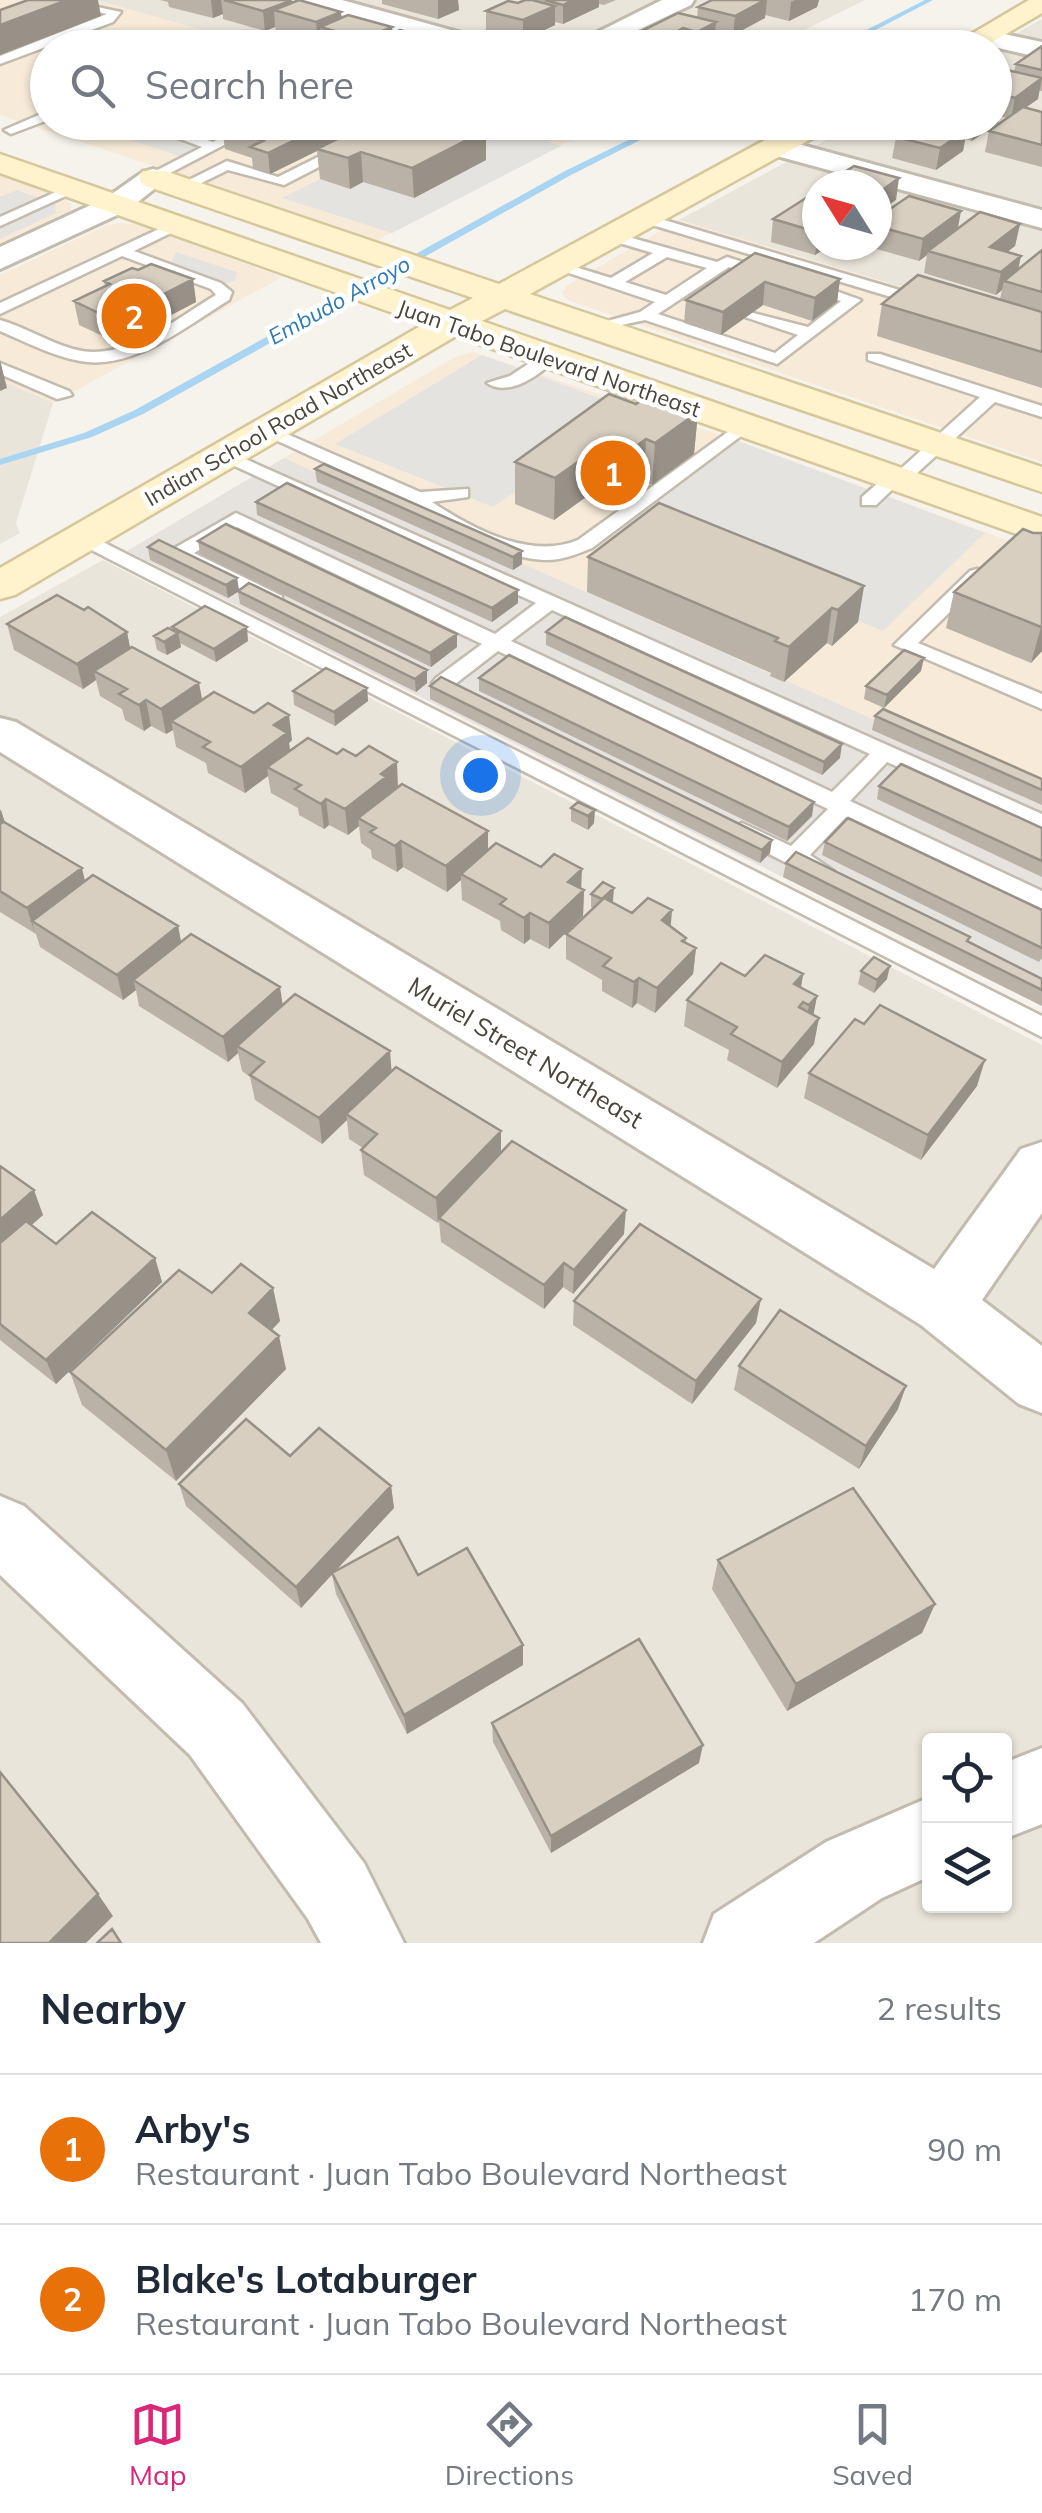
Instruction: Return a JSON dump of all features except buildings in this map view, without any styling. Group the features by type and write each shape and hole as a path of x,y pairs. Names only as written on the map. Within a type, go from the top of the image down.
{"main road":[{"path":"993,30 1042,3"},
{"path":"5,128 30,136"},
{"path":"40,140 64,148"},
{"name":"Indian School Road Northeast","path":"0,586 452,323 787,140"},
{"name":"Juan Tabo Boulevard Northeast","path":"0,163 549,358 616,393 743,426 887,487 1028,532"},
{"name":"Juan Tabo Boulevard Northeast","path":"117,166 599,328 750,365 938,444 1042,480"}],"street":[{"path":"617,30 682,0"},
{"path":"321,1 425,30"},
{"path":"1012,47 1042,50"},
{"path":"776,146 1042,219"},
{"path":"0,259 167,182"},
{"name":"Muriel Street Northeast","path":"0,732 943,1306 1042,1384"},
{"path":"943,1306 1042,1166"},
{"path":"0,1529 216,1729 336,1890 364,1943"},
{"path":"1012,1798 1042,1786"},
{"path":"743,1943 854,1870 922,1840"}],"lane":[{"path":"53,3 79,2 115,12 109,19 80,30"},
{"path":"0,60 30,49"},
{"path":"5,128 30,120"},
{"path":"194,140 212,146"},
{"path":"167,182 224,140"},
{"path":"167,182 227,166 279,182 363,140"},
{"path":"0,222 74,189"},
{"path":"644,218 951,310"},
{"path":"0,310 176,225"},
{"path":"612,236 719,267"},
{"path":"614,284 666,251"},
{"path":"0,325 72,354 96,358 118,354 223,298 224,292 216,286 121,252"},
{"path":"599,328 646,315 679,298 728,262 853,300 776,359 750,365 646,315"},
{"path":"556,266 679,298 696,315"},
{"path":"752,314 810,333"},
{"path":"732,327 793,346"},
{"path":"874,357 1042,412"},
{"path":"495,383 514,381 549,358"},
{"path":"0,368 63,395"},
{"path":"887,487 992,396"},
{"path":"265,431 418,498 428,508 527,554 557,555 585,544 743,426"},
{"path":"225,455 1042,824"},
{"path":"418,498 462,493"},
{"path":"303,614 180,553 236,519 1042,901"},
{"path":"82,538 1042,1028"},
{"path":"986,565 904,645 1042,702"},
{"path":"443,683 550,602"},
{"path":"794,857 884,752"},
{"path":"724,822 848,883"}],"shaded area":[{"path":"0,0 96,0 201,30 30,30 30,125 0,115"},
{"path":"96,0 865,0 804,30 201,30"},
{"path":"1042,19 1042,329 812,260 892,260 892,170 802,170 802,257 679,220 827,140 1012,140 1012,36"},
{"path":"75,140 572,140 377,240"},
{"path":"130,140 241,140 195,161"},
{"path":"429,140 552,140 549,142 561,146 392,233 282,198 320,179 350,189 363,182 414,198"},
{"path":"0,175 65,198 72,204 70,212 0,244"},
{"path":"17,190 55,204 56,213 0,239 0,197"},
{"path":"679,220 1042,329 1042,462 567,300 562,293 566,286"},
{"path":"119,223 137,224 282,277 53,403 0,380 0,275"},
{"path":"176,252 237,272 235,281 224,284 170,265"},
{"path":"474,352 738,441 1042,553 1042,794 284,458 457,356"},
{"path":"482,355 629,409 629,415 493,507 335,444"},
{"path":"0,380 53,403 16,523 20,533 0,544"},
{"path":"738,441 985,533 883,631 626,526"},
{"path":"284,458 1042,794 1042,1006 127,551"},
{"path":"103,560 1042,1045 1042,1943 0,1943 0,617"}],"waterway":[{"name":"Embudo Arroyo","path":"870,30 930,0"},
{"name":"Embudo Arroyo","path":"0,462 88,435 139,412 568,173 635,140"}],"place":[{"name":"Blake's Lotaburger","path":"134,316"},
{"name":"Arby's","path":"613,473"}]}
